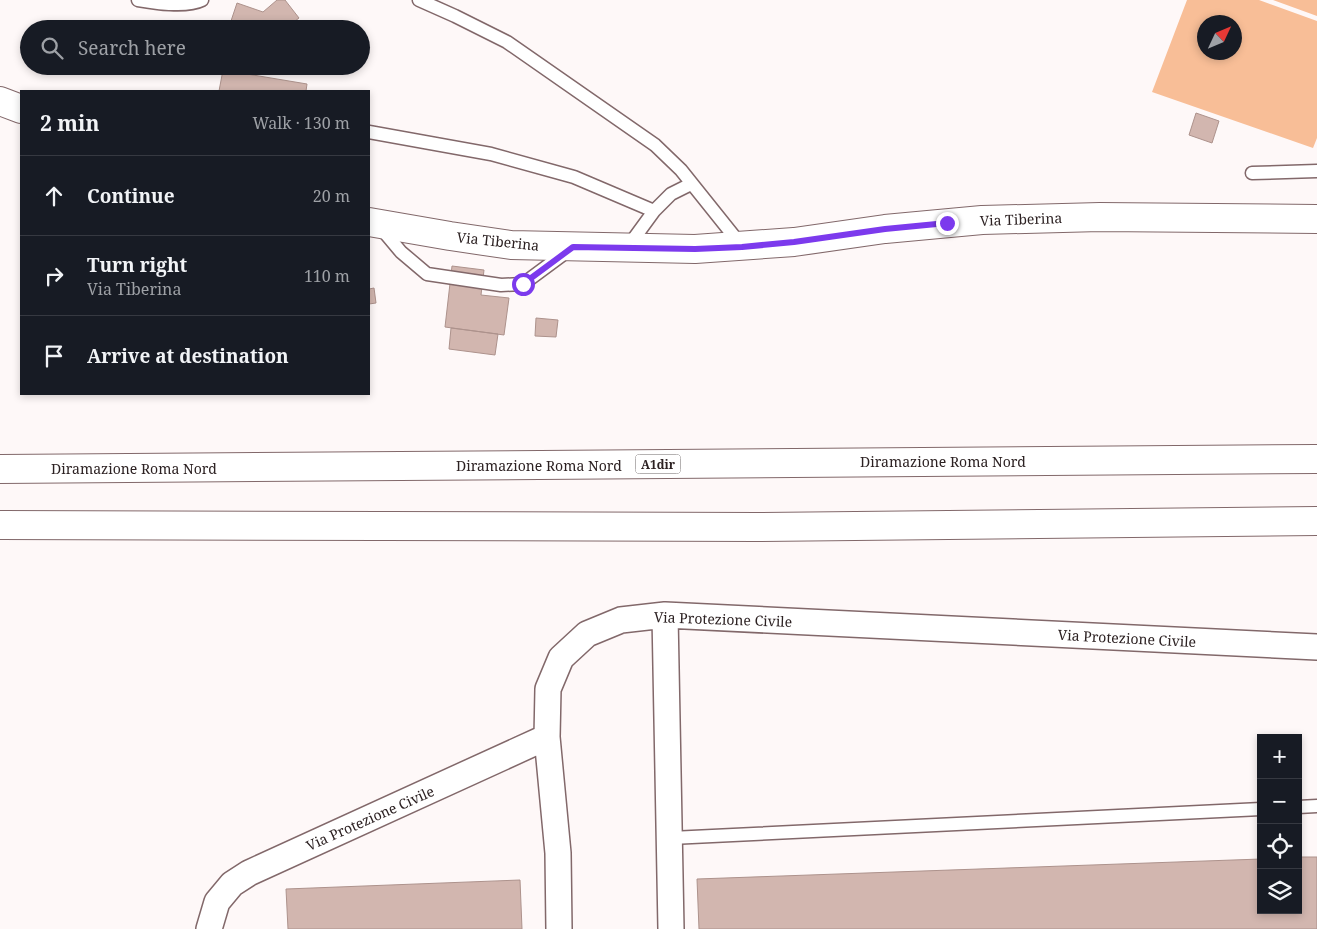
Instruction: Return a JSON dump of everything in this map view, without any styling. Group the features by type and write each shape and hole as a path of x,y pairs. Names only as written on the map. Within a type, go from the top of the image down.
{"main road":[{"path":"0,101 20,108"},
{"name":"Via Tiberina","path":"373,223 511,245 695,249 794,242 917,225 982,220 1100,217 1317,219"},
{"name":"Diramazione Roma Nord","path":"0,469 1317,458"},
{"path":"0,525 758,527 1317,521"}],"street":[{"name":"Via Protezione Civile","path":"209,929 217,902 232,884 249,873 547,737 548,689 561,658 587,634 621,620 665,615 1317,647"},
{"path":"665,615 671,838 671,929"},
{"path":"547,737 558,854 559,929"}],"lane":[{"path":"138,0 156,4 196,3 202,0"},
{"path":"419,0 507,42 655,145 681,170 742,247"},
{"path":"370,132 500,157 574,177 654,211"},
{"path":"1252,173 1317,171"},
{"path":"627,248 654,211 671,194 692,184"},
{"path":"373,223 401,252 428,274 500,285 523,284 573,247"},
{"path":"1302,807 1317,806"},
{"path":"671,838 1257,809"}],"shaded area":[{"path":"1187,0 1259,0 1317,21 1317,138 1313,148 1152,92"},
{"path":"1273,0 1317,0 1317,16"}],"building":[{"path":"277,0 285,0 299,18 296,20 231,20 237,3 263,12"},
{"path":"222,75 253,75 307,84 306,90 219,90"},
{"path":"1196,113 1219,121 1212,143 1189,135"},
{"path":"452,266 484,270 481,295 509,298 504,335 445,327"},
{"path":"374,288 376,303 370,304 370,289"},
{"path":"536,318 558,320 556,337 535,336"},
{"path":"451,328 498,334 495,355 449,349"},
{"path":"1302,857 1317,857 1317,929 699,929 697,879 1257,859 1257,914 1302,914"},
{"path":"520,880 522,929 288,929 286,889"}],"route":[{"path":"523,284 573,247 695,249 742,247 794,242 917,225 947,223"}]}
